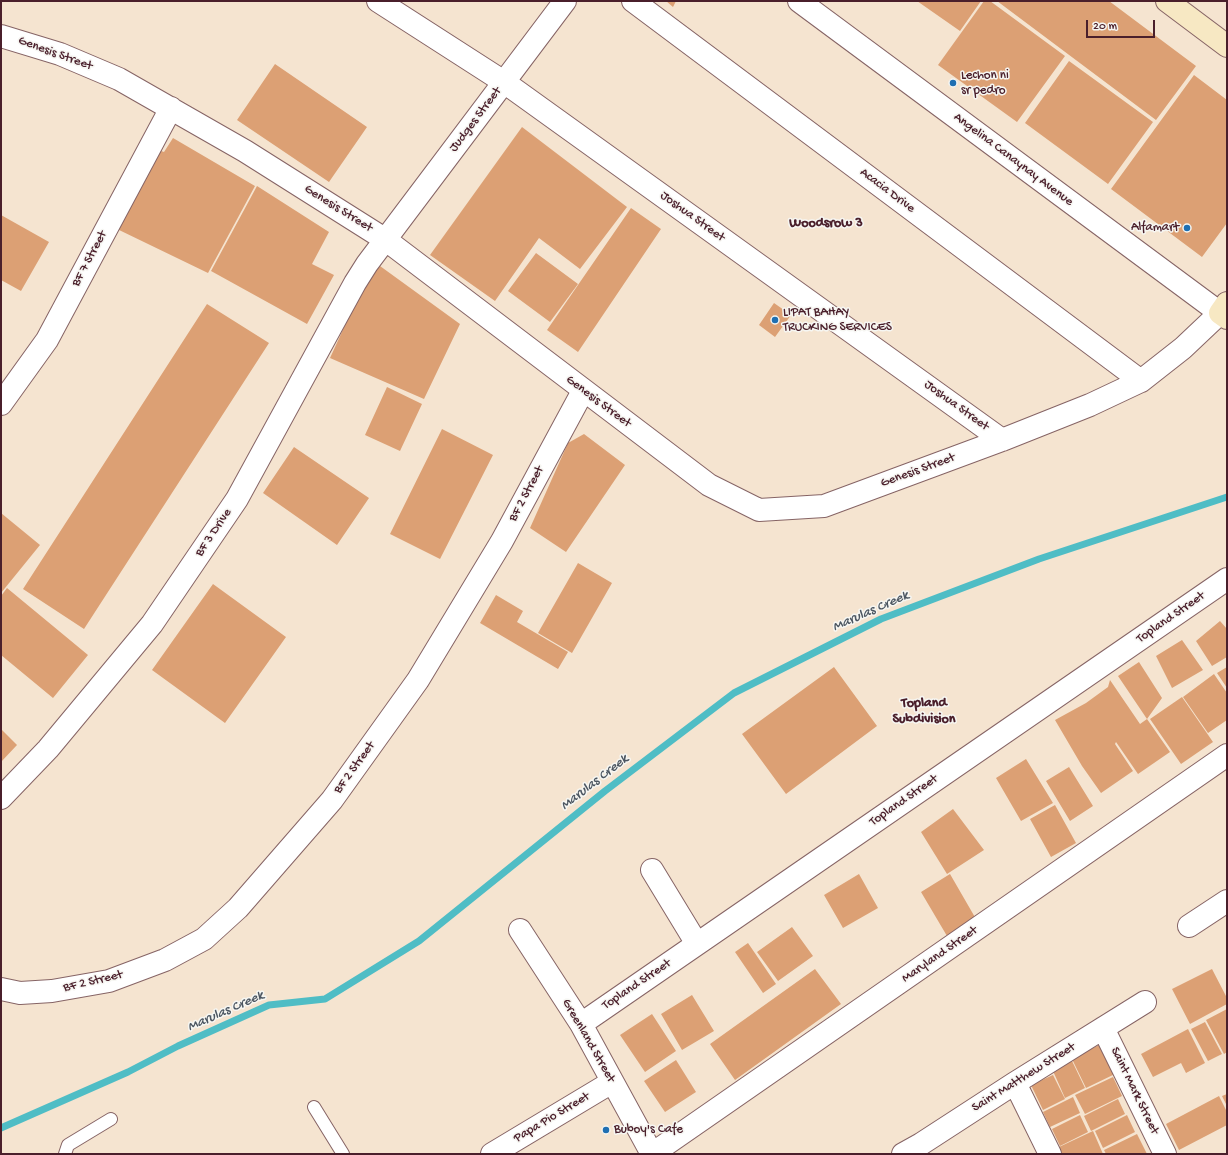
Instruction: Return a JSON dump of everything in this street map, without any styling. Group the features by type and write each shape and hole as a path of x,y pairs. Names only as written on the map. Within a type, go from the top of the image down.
{"main road":[{"path":"1167,1 1227,46"}],"street":[{"name":"Joshua Street","path":"378,1 504,82 1002,440"},
{"name":"Judges Street","path":"386,240 565,1"},
{"name":"Acacia Drive","path":"633,1 1141,381"},
{"name":"Angelina Canaynay Avenue","path":"799,1 1225,312"},
{"name":"Genesis Street","path":"1,36 60,54 119,79 245,151 386,240 709,486 759,510 824,506 1002,440 1090,405 1141,381 1225,312"},
{"name":"BF 7 Street","path":"1,404 47,340 171,108"},
{"name":"BF 3 Drive","path":"1,798 48,749 156,617 237,499 355,283 367,264 386,240"},
{"name":"BF 2 Street","path":"1,989 20,993 52,991 109,981 165,960 204,939 238,908 332,800 418,680 502,541 583,391"},
{"name":"Topland Street","path":"581,1024 1227,579"},
{"name":"Maryland Street","path":"652,1154 1227,755"},
{"path":"652,870 697,944"},
{"path":"1189,926 1227,901"},
{"name":"Greenland Street","path":"520,930 581,1024 652,1154"},
{"name":"Saint Matthew Street","path":"917,1151 1015,1083 1145,1002"},
{"name":"Saint Mark Street","path":"1104,1028 1165,1154"},
{"name":"Papa Pio Street","path":"492,1154 612,1082"},
{"path":"1015,1083 1050,1154"}],"lane":[{"path":"314,1107 343,1154"},
{"path":"64,1154 68,1145 111,1119"}],"building":[{"path":"666,1 676,1 673,7"},
{"path":"917,1 981,1 960,31"},
{"path":"984,1 990,1 1065,56 1017,122 938,65"},
{"path":"997,1 1109,1 1196,66 1156,120"},
{"path":"1069,61 1153,122 1108,184 1025,123"},
{"path":"275,64 367,127 329,182 237,120"},
{"path":"1194,75 1227,100 1227,223 1202,257 1111,189"},
{"path":"522,127 627,207 580,269 539,238 495,301 430,255"},
{"path":"173,138 255,186 208,273 117,229 155,149 164,152"},
{"path":"257,186 329,232 312,264 334,275 307,324 211,271"},
{"path":"631,208 661,229 578,352 547,330"},
{"path":"1,215 49,242 21,291 1,280"},
{"path":"536,253 578,284 550,322 508,291"},
{"path":"380,266 460,324 424,399 330,358 368,275"},
{"name":"LIPAT BAHAY TRUCKING SERVICES","path":"774,303 791,315 775,337 759,325"},
{"path":"207,304 269,343 84,629 23,589"},
{"path":"387,387 422,404 400,451 365,435"},
{"path":"442,429 493,455 440,559 390,534"},
{"path":"584,434 625,465 566,552 530,528 568,443"},
{"path":"294,447 369,498 337,545 263,493"},
{"path":"1,513 40,545 1,593"},
{"path":"578,563 612,583 572,653 538,633"},
{"path":"213,584 286,637 225,723 152,670"},
{"path":"7,588 88,655 53,698 1,655 1,596"},
{"path":"496,595 523,611 517,622 568,652 558,669 480,623"},
{"path":"1220,621 1227,629 1227,657 1212,666 1196,641"},
{"path":"1182,640 1203,670 1172,688 1156,656"},
{"path":"1139,662 1162,698 1147,719 1118,676"},
{"path":"834,667 877,726 786,794 742,734"},
{"path":"1227,667 1227,688 1217,673"},
{"path":"1214,674 1227,693 1227,720 1208,733 1183,697"},
{"path":"1110,680 1140,724 1147,719 1170,752 1138,774 1116,742 1115,744 1133,771 1101,793 1082,766 1055,720 1086,703 1108,687"},
{"path":"1182,697 1213,742 1181,764 1150,719"},
{"path":"1,729 17,745 1,762"},
{"path":"1026,759 1053,803 1021,821 996,778"},
{"path":"1069,767 1093,806 1070,821 1046,781"},
{"path":"1055,805 1076,843 1051,857 1030,819"},
{"path":"953,809 984,850 947,874 921,832"},
{"path":"859,874 878,908 843,928 824,895"},
{"path":"950,874 976,919 947,936 921,892"},
{"path":"792,927 813,956 778,981 757,952"},
{"path":"748,943 776,984 763,993 735,952"},
{"path":"815,969 841,1004 735,1080 710,1044"},
{"path":"1212,969 1227,998 1227,1004 1190,1024 1172,989"},
{"path":"692,995 714,1031 682,1050 661,1014"},
{"path":"1227,1009 1227,1052 1224,1054 1206,1020"},
{"path":"652,1014 676,1051 645,1072 620,1035"},
{"path":"1205,1022 1222,1054 1208,1061 1191,1029"},
{"path":"1188,1029 1205,1063 1186,1073 1181,1063 1153,1077 1141,1054"},
{"path":"1101,1044 1115,1074 1086,1088 1072,1059"},
{"path":"676,1060 696,1092 665,1112 644,1081"},
{"path":"1072,1061 1085,1088 1065,1098 1053,1071"},
{"path":"1053,1075 1065,1099 1043,1110 1031,1085"},
{"path":"1113,1077 1122,1096 1085,1114 1075,1095"},
{"path":"1227,1094 1227,1106 1222,1096"},
{"path":"1219,1096 1227,1112 1227,1125 1179,1150 1166,1124"},
{"path":"1073,1097 1080,1113 1050,1127 1043,1112"},
{"path":"1118,1099 1125,1114 1091,1131 1084,1116"},
{"path":"1080,1115 1088,1132 1060,1146 1052,1129"},
{"path":"1127,1115 1135,1132 1103,1148 1095,1131"},
{"path":"1093,1131 1103,1154 1062,1154 1059,1147"},
{"path":"1137,1134 1147,1154 1106,1154 1104,1150"}],"waterway":[{"name":"Marulas Creek","path":"1,1128 128,1072 178,1046 269,1005 325,999 419,941 605,791 734,693 881,619 1039,559 1227,497"}],"place":[{"name":"Lechon ni sr pedro","path":"953,83"},
{"name":"Alfamart","path":"1187,228"},
{"name":"LIPAT BAHAY TRUCKING SERVICES","path":"775,320"},
{"name":"Buboy's Cafe","path":"606,1130"}],"district":[{"name":"Woodsrow 3","path":"826,224"},
{"name":"Topland Subdivision","path":"924,712"}]}
